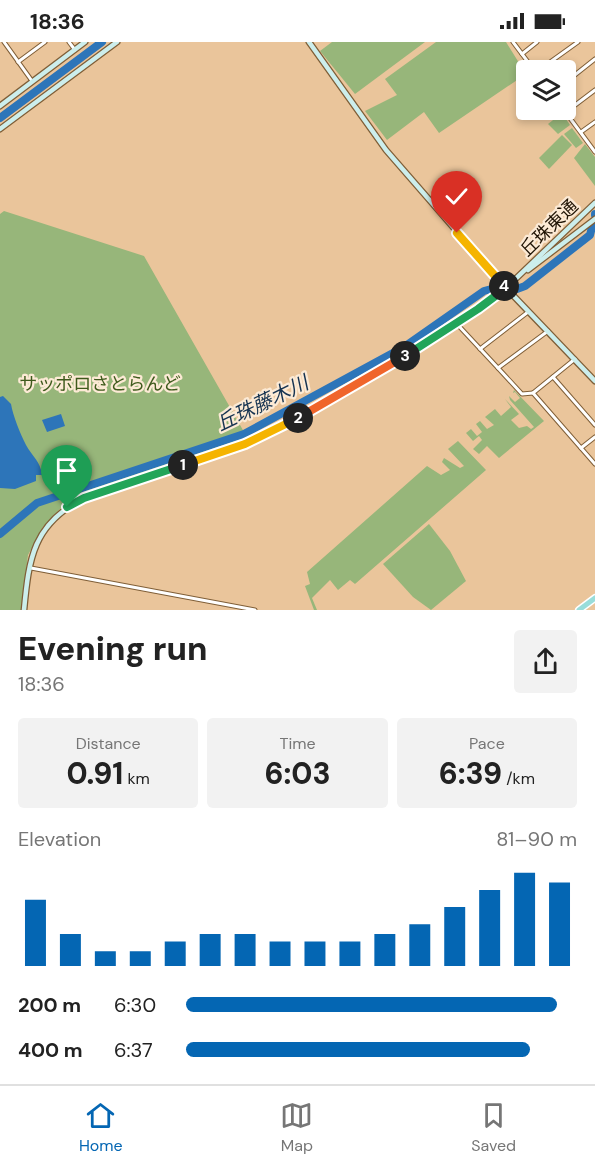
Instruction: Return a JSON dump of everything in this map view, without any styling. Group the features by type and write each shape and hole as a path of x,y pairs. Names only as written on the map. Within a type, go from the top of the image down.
{"main road":[{"path":"579,610 595,598"}],"street":[{"path":"4,42 32,81"},
{"path":"18,62 45,42"},
{"path":"69,42 75,50"},
{"path":"0,106 85,42"},
{"path":"0,129 117,42"},
{"path":"309,42 386,150 506,288 595,381"},
{"path":"513,42 526,60"},
{"path":"522,54 537,42"},
{"path":"553,60 578,42"},
{"path":"576,73 595,59"},
{"path":"576,103 595,90"},
{"path":"572,120 595,152"},
{"path":"581,132 595,122"},
{"name":"丘珠東通","path":"516,279 595,203"},
{"name":"丘珠東通","path":"516,279 595,219"},
{"path":"24,610 29,567 44,529 61,511 74,503 256,440 322,404 457,324 516,279"},
{"path":"480,349 528,312"},
{"path":"457,324 522,394 533,393 575,359"},
{"path":"498,368 548,331"},
{"path":"553,376 595,425"},
{"path":"533,393 595,464"},
{"path":"581,448 595,437"},
{"path":"29,567 255,610"}],"green space":[{"path":"332,42 425,42 355,94 320,51"},
{"path":"436,42 506,42 517,60 516,81 439,133 424,112 387,140 365,111 397,95 385,79"},
{"path":"553,120 567,120 570,125 558,134 548,124"},
{"path":"572,128 583,143 576,148 564,134"},
{"path":"562,135 572,145 549,169 539,158"},
{"path":"585,144 595,157 595,186 574,158"},
{"name":"サッポロさとらんど","path":"4,211 144,256 248,439 227,448 87,493 62,507 43,527 28,555 21,610 0,610 0,214"},
{"path":"514,390 544,421 499,458 487,446 479,454 473,449 482,440 479,436 473,441 466,433 471,429 477,436 482,432 476,424 480,421 487,429 494,425 485,417 495,409 501,416 511,407 505,399 519,414 511,420 519,428 534,427 510,400 509,396 515,402 520,398 515,392 513,393"},
{"path":"458,441 486,470 355,584 350,580 338,590 330,580 312,598 317,610 314,610 305,586 310,584 307,572 427,466 441,475 450,470 442,462 444,458 460,468 464,466 448,449"},
{"path":"429,524 450,551 466,581 431,610 413,597 383,564"}],"water":[{"path":"3,396 11,404 21,435 38,463 42,475 36,475 36,481 15,489 0,488 0,397"},
{"path":"61,414 65,426 47,432 42,420"}],"waterway":[{"path":"0,118 102,42"},
{"name":"丘珠藤木川","path":"517,289 525,286 590,235 593,223"},
{"name":"丘珠藤木川","path":"0,534 37,503 244,434 404,347 484,291 495,288"}],"route":[{"path":"67,507 84,498 235,448 266,435 450,329 506,288 457,233"}]}
